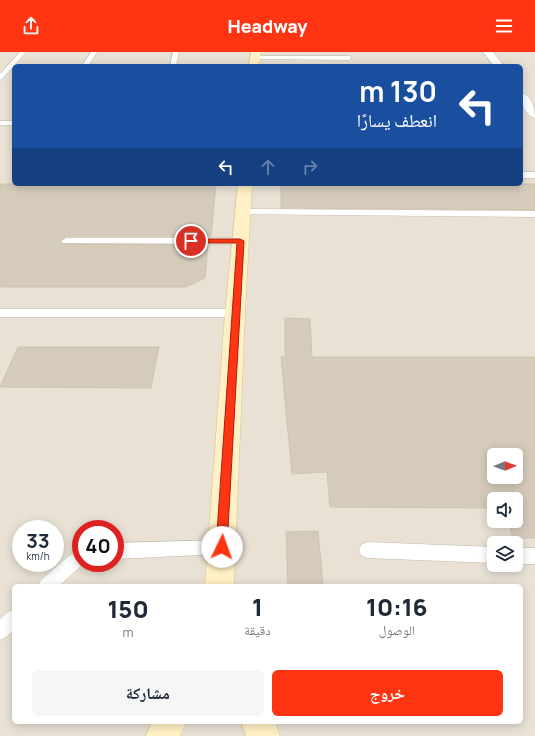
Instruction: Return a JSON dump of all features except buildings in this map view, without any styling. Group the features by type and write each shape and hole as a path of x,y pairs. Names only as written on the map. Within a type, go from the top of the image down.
{"street":[{"path":"488,52 497,64"},
{"path":"523,99 535,114"},
{"path":"220,584 234,313 244,186"},
{"path":"163,736 168,724"},
{"path":"259,724 263,736"}],"lane":[{"path":"12,64 23,52"},
{"path":"86,64 94,52"},
{"path":"173,64 176,52"},
{"path":"255,58 349,58"},
{"path":"0,78 12,64"},
{"path":"0,123 12,124"},
{"path":"523,175 535,175"},
{"path":"242,212 535,214"},
{"path":"66,241 240,241"},
{"path":"0,313 234,313"},
{"path":"124,551 222,547"},
{"path":"367,550 487,555"},
{"path":"523,556 535,556"},
{"path":"49,584 72,564"},
{"path":"0,631 12,620"}],"shaded area":[{"path":"0,52 535,52 535,736 0,736"}],"route":[{"path":"191,241 240,241 234,313 222,547"}]}
